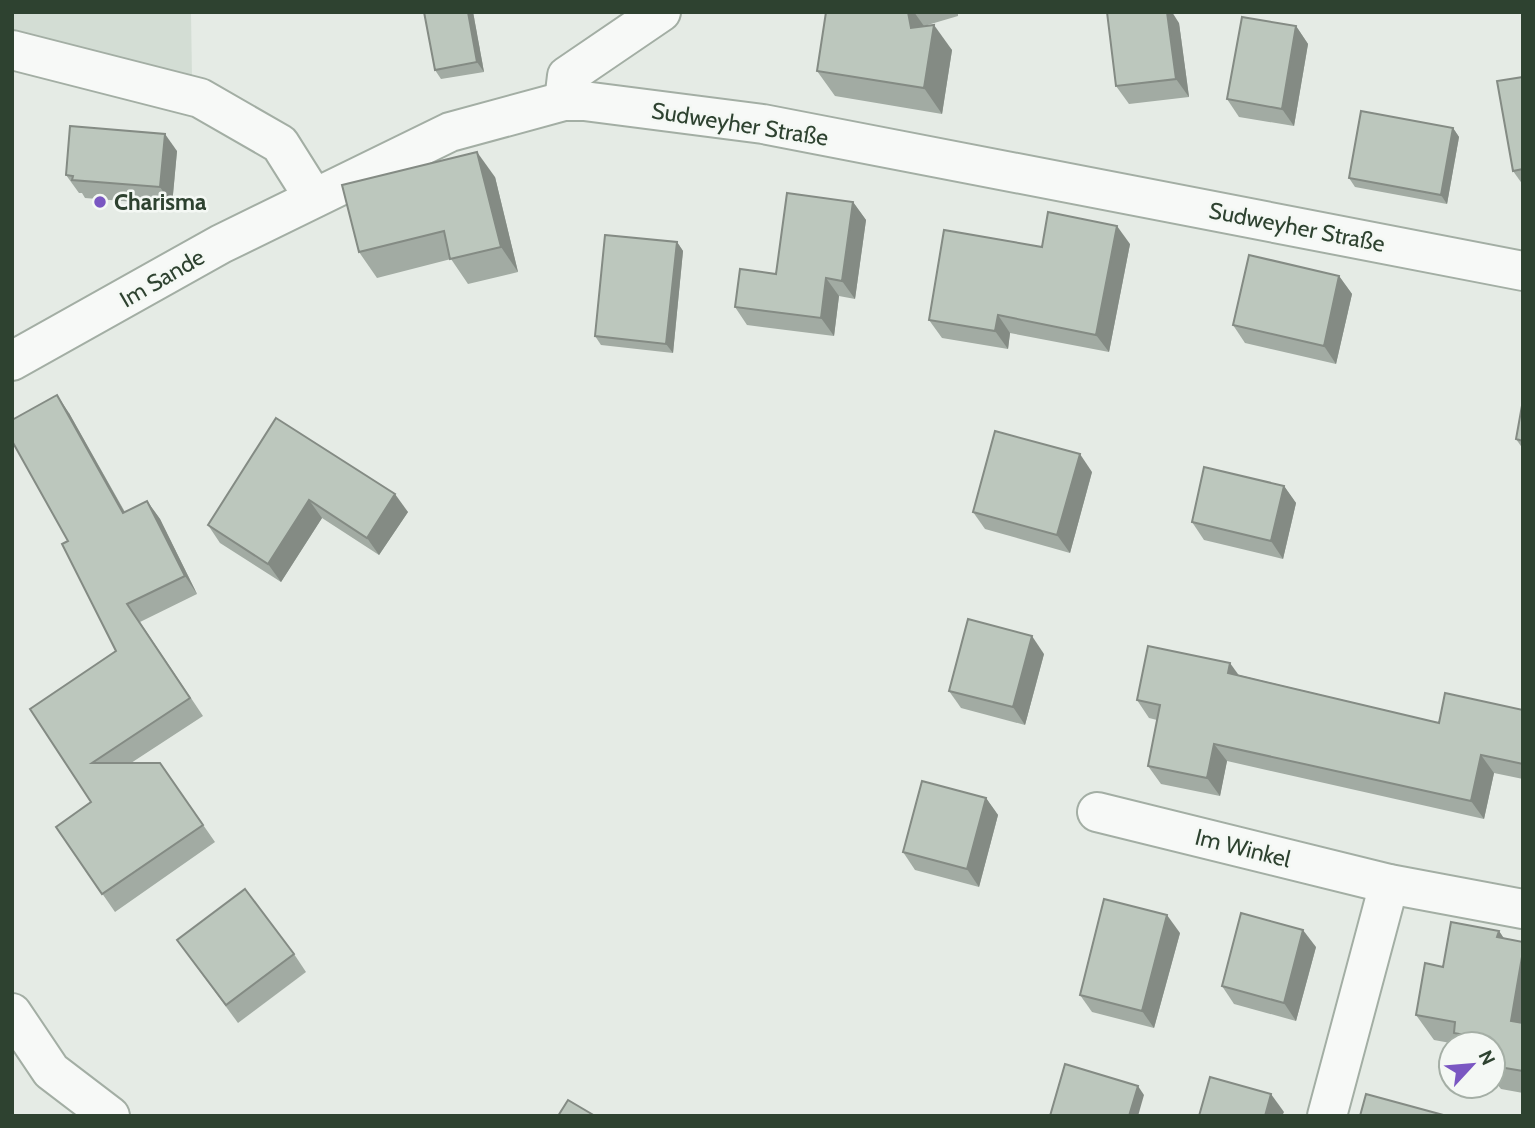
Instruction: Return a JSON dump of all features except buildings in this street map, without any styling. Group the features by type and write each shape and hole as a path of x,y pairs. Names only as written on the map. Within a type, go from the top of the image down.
{"street":[{"path":"564,101 567,76 661,12"},
{"path":"12,50 200,98 281,144 314,198"},
{"name":"Sudweyher Straße","path":"314,198 450,132 564,101 584,101 762,124 1523,271"},
{"name":"Im Sande","path":"12,361 222,244 314,198"},
{"name":"Im Winkel","path":"1097,812 1389,884 1523,909"},
{"path":"1327,1116 1389,884"},
{"path":"12,1013 51,1071 110,1116"}],"shaded area":[{"path":"12,12 191,12 192,79 12,29"}],"place":[{"name":"Charisma","path":"100,202"}]}
